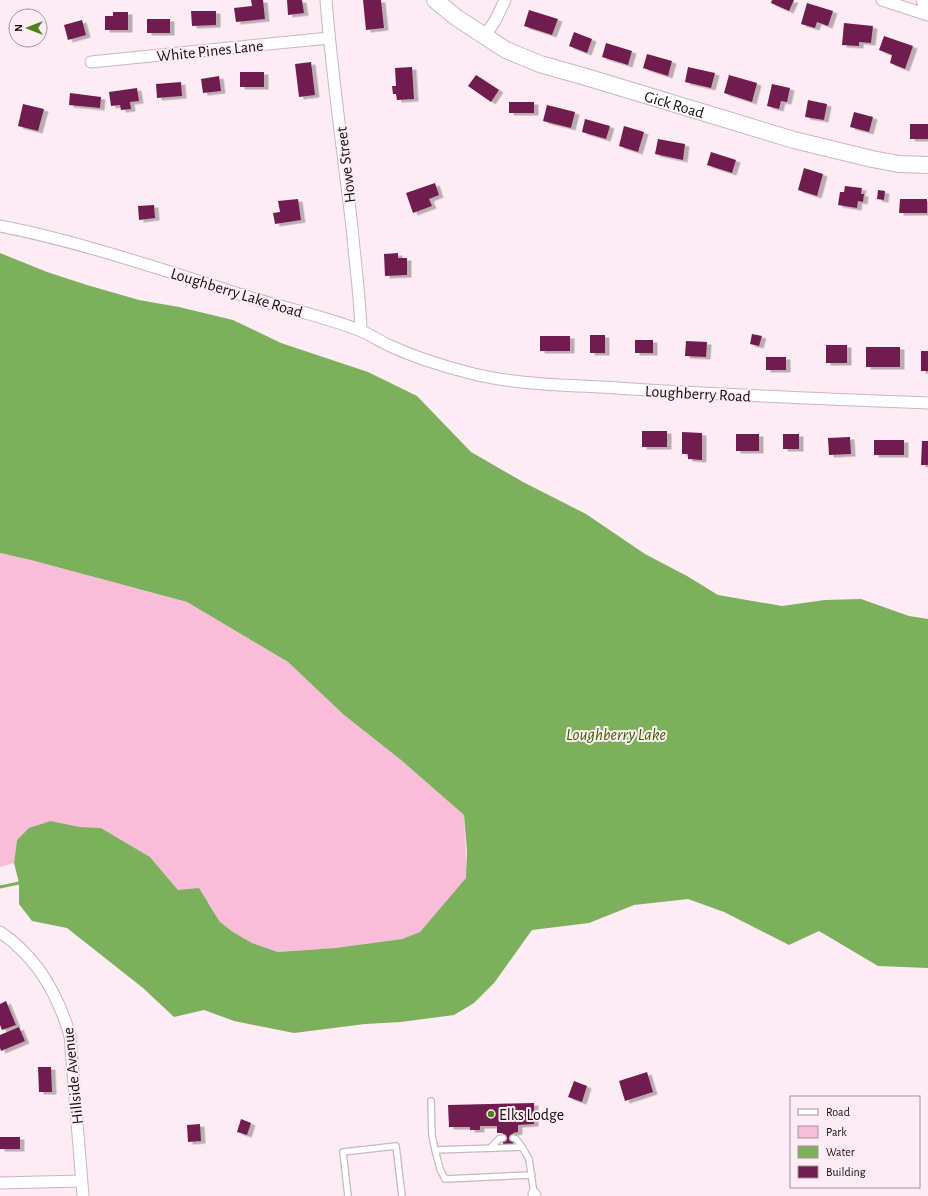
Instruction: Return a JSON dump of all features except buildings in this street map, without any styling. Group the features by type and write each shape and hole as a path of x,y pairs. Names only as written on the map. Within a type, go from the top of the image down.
{"street":[{"name":"Howe Street","path":"326,0 329,38 346,174 360,306 361,330"},
{"name":"Gick Road","path":"436,0 457,18 484,37 506,50 540,64 794,140 872,159 899,164 928,165"},
{"path":"484,37 495,21 505,0"},
{"path":"882,0 928,15"},
{"path":"922,0 928,15"},
{"name":"White Pines Lane","path":"91,62 329,38"},
{"name":"Loughberry Lake Road","path":"0,226 27,231 122,257 361,330 390,346 424,360 469,373"},
{"name":"Loughberry Road","path":"469,373 490,378 530,382 712,395 928,403"},
{"name":"Hillside Avenue","path":"0,932 35,965 52,988 65,1017 70,1036 83,1196"},
{"path":"0,1183 81,1181"}],"lane":[{"path":"431,1101 432,1135 440,1169 445,1179 532,1176"},
{"path":"490,1148 499,1139 503,1138"},
{"path":"513,1138 516,1139 529,1159 535,1195"},
{"path":"348,1196 343,1152 396,1146 402,1196"},
{"path":"435,1150 522,1147"}],"green space":[{"path":"0,553 187,602 288,662 344,715 401,760 464,815 467,878 420,932 402,939 335,948 278,952 252,943 233,932 220,922 209,903 178,890 150,857 101,828 80,827 51,821 17,840 14,863 0,867"}],"water":[{"name":"Loughberry Lake","path":"0,253 47,272 139,300 179,307 233,320 281,343 368,372 417,396 471,452 523,482 586,514 645,554 687,576 718,595 782,606 825,600 861,599 909,616 928,619 928,968 878,966 819,931 789,945 724,912 688,899 634,905 589,923 532,930 494,983 474,1003 454,1015 294,1033 234,1021 204,1010 174,1017 143,988 67,928 32,921 19,904 19,883 14,863 17,840 29,828 51,821 80,827 101,828 150,857 178,890 199,888 220,922 233,932 252,943 278,952 335,948 402,939 420,932 466,878 467,851 464,815 401,760 344,715 288,662 187,602 0,553"}],"waterway":[{"path":"0,887 19,883"}],"place":[{"name":"Elks Lodge","path":"491,1114"}]}
